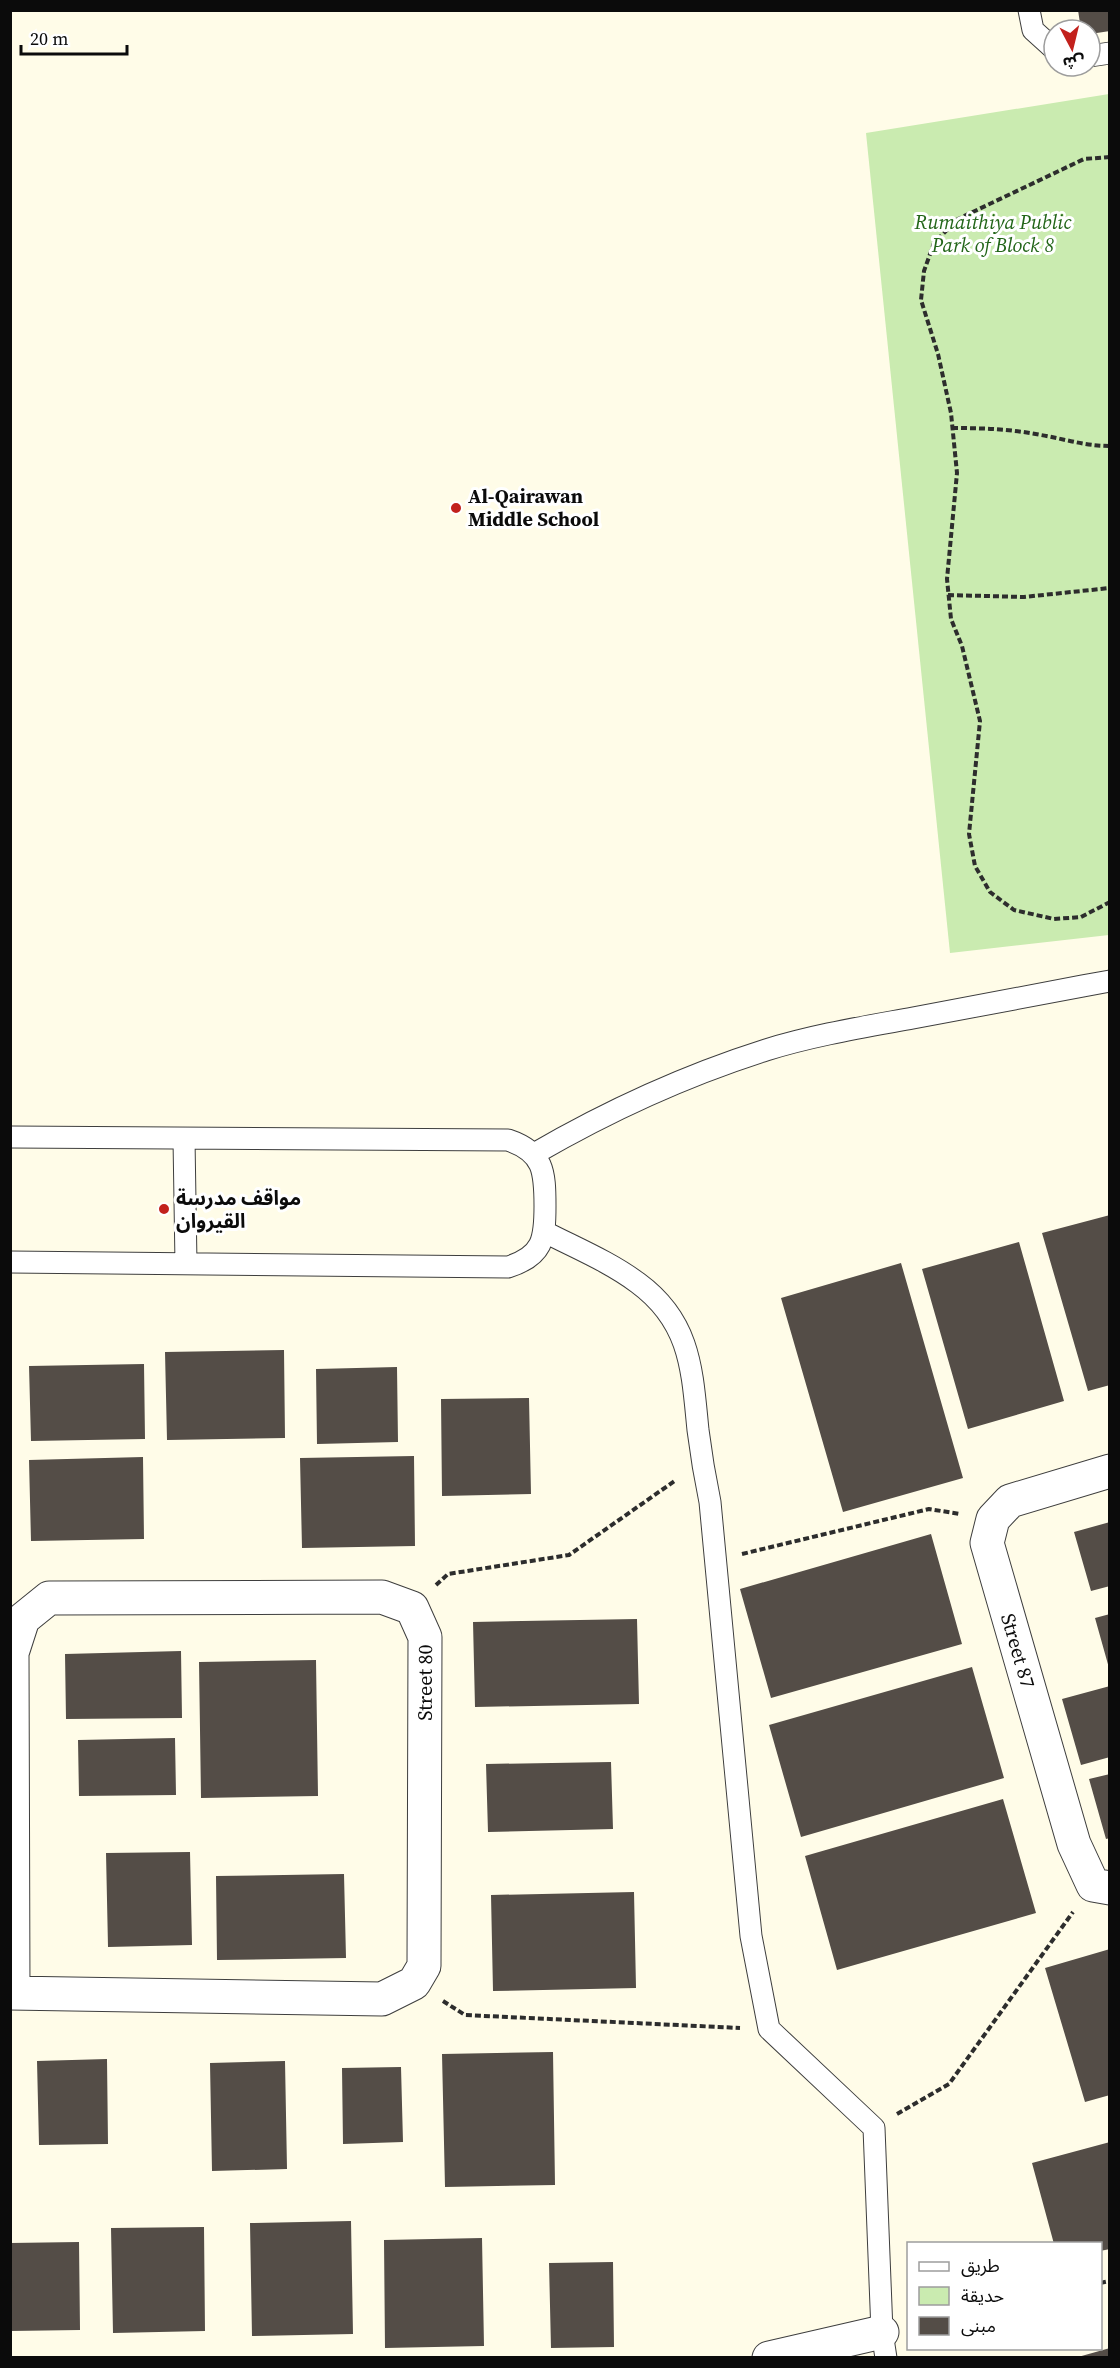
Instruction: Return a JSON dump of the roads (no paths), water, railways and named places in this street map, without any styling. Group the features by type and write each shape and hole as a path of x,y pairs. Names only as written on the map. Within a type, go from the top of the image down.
{"street":[{"name":"Street 87","path":"1101,1886 1074,1844 987,1544 993,1520 1010,1501 1110,1471"},
{"name":"Street 80","path":"382,1597 412,1608 425,1637 424,1966 414,1983 382,1999 12,1993 12,1653 23,1619 50,1598 382,1597"},
{"path":"769,2358 884,2345"}],"lane":[{"path":"1029,10 1033,30 1042,38"},
{"path":"534,1154 590,1122 648,1094 708,1069 768,1049 831,1033 1110,981"},
{"path":"10,1137 508,1140 522,1144 534,1154 545,1178 545,1232 541,1244 533,1255 522,1263 508,1267 10,1262"},
{"path":"184,1139 186,1264"},
{"path":"545,1232 637,1282 654,1296 670,1317 683,1340 691,1364 701,1462 710,1502 751,1936 769,2029 874,2128 884,2345"}],"place":[{"name":"Al-Qairawan Middle School","path":"456,508"},
{"name":"مواقف مدرسة القيروان","path":"164,1209"}],"park label":[{"name":"Rumaithiya Public Park of Block 8","path":"993,234"}]}
